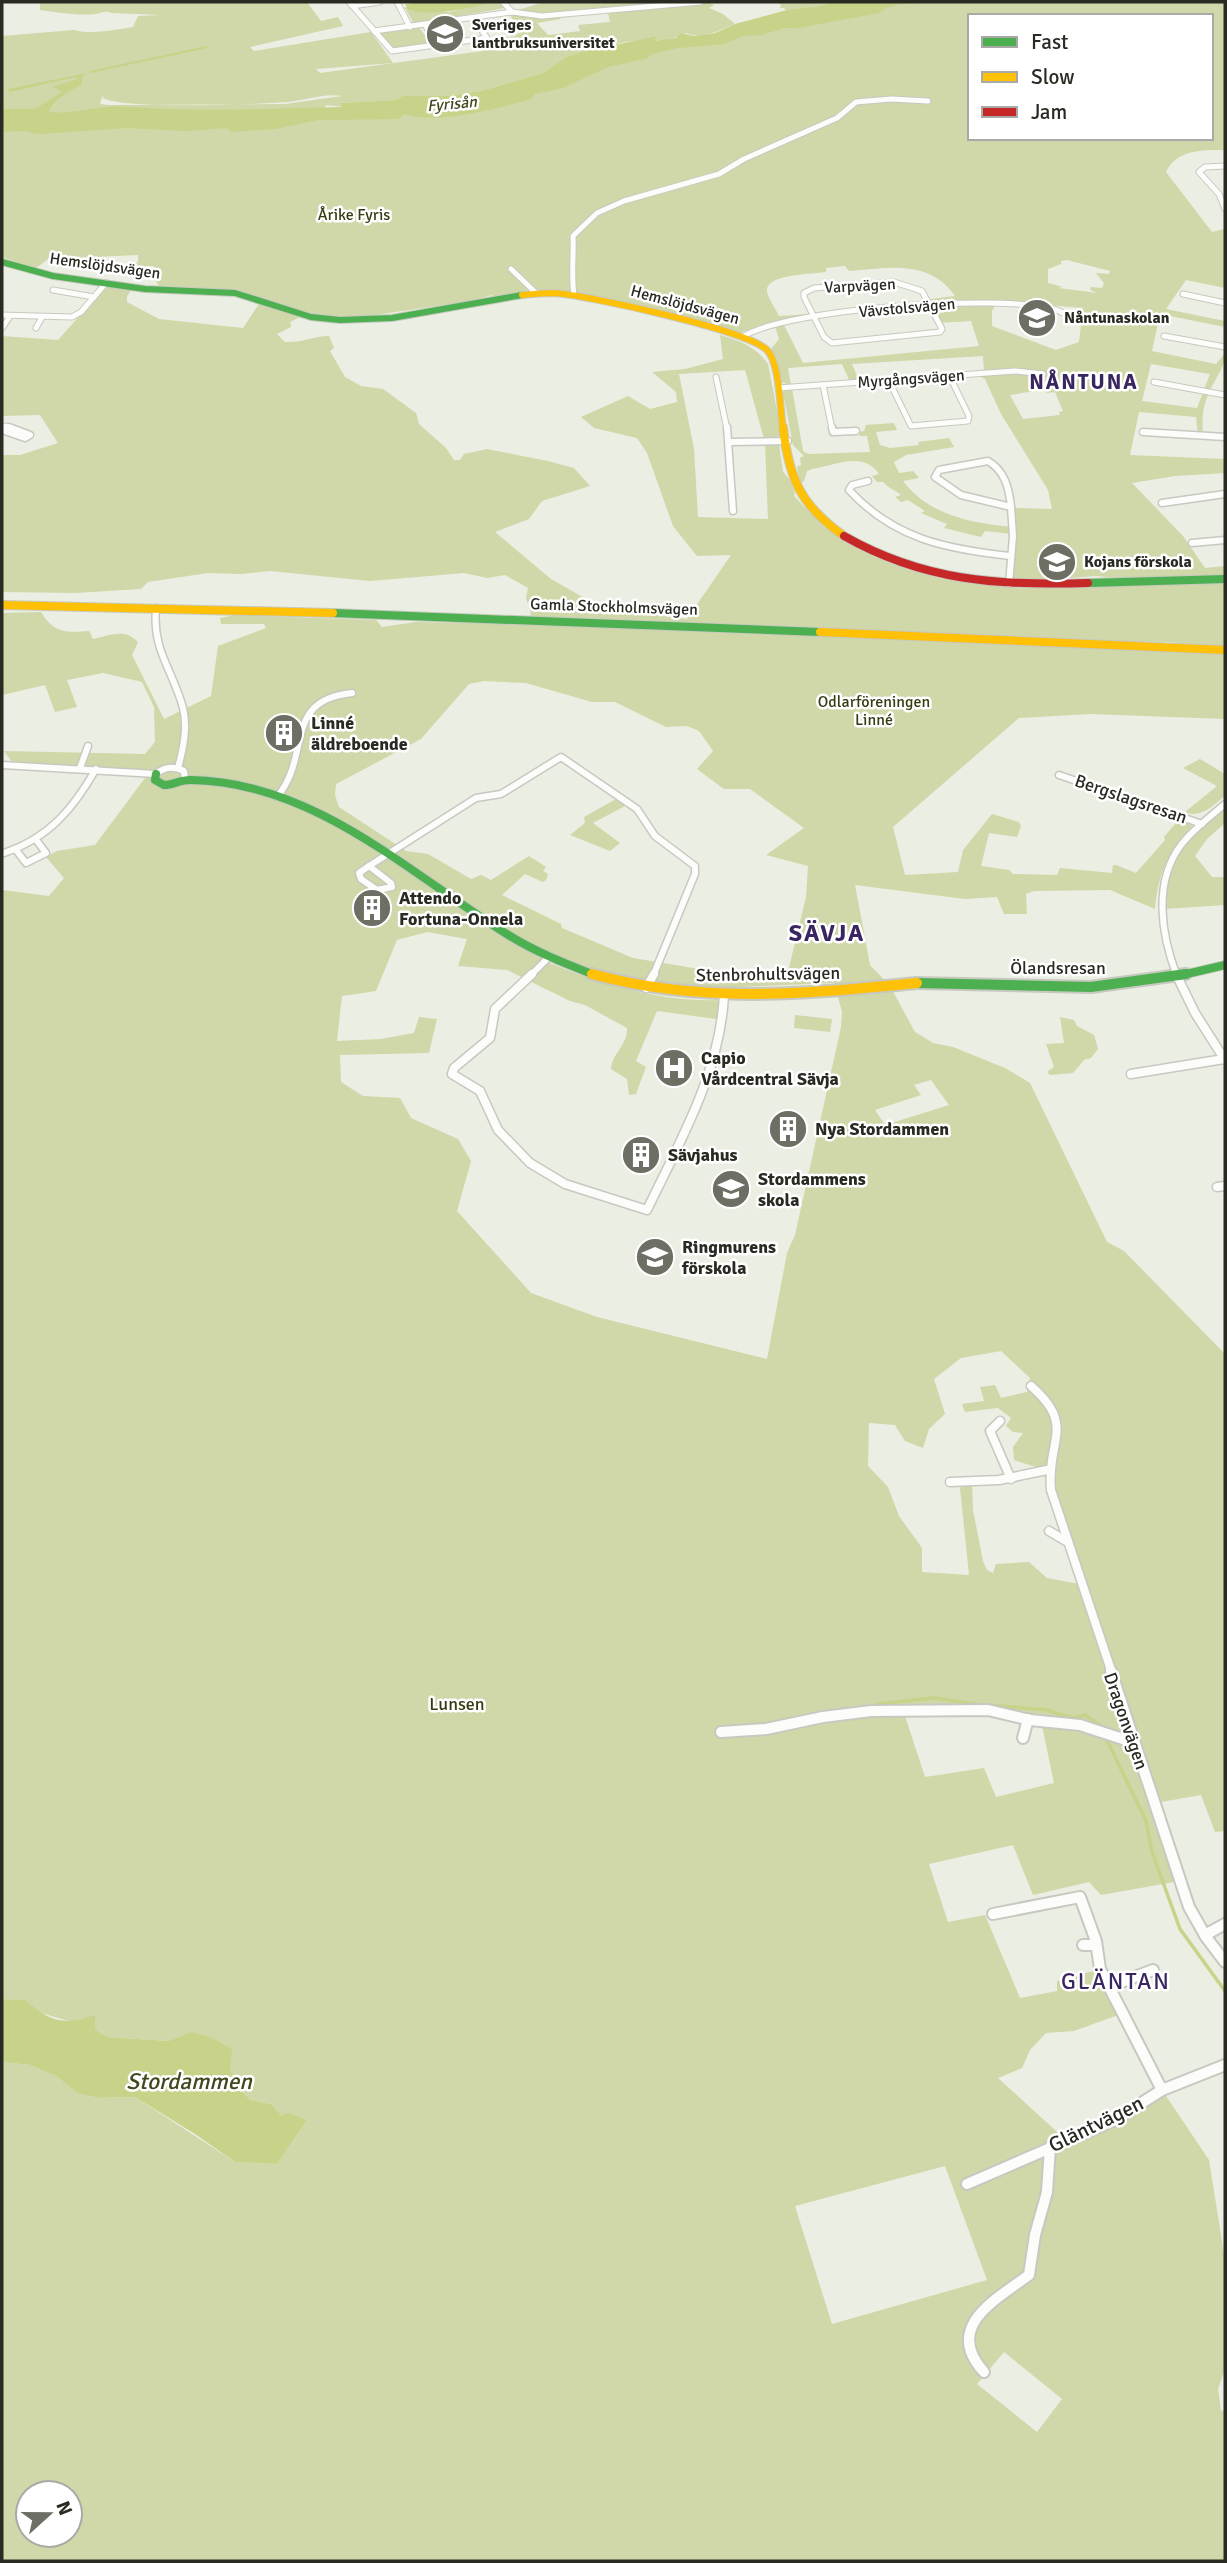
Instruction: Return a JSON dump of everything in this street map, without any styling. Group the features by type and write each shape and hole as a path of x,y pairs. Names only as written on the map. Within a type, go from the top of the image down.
{"street":[{"path":"350,4 380,2"},
{"path":"397,2 410,27"},
{"path":"503,2 512,12"},
{"path":"374,31 512,12 542,16 662,8 701,2"},
{"path":"350,4 392,51 487,38 476,22 478,18"},
{"path":"425,25 438,45"},
{"path":"574,295 571,277 575,265 573,236 586,220 597,213 624,201 719,174 744,159 837,118 856,102 891,99 928,101"},
{"path":"1225,166 1205,167 1199,172 1222,194 1225,209"},
{"name":"Hemslöjdsvägen","path":"2,262 53,276 162,291 235,293 311,317 340,320 424,314 536,293 574,295 656,313 742,337 766,350 774,363 793,473 802,496 837,532 867,550 908,566 965,580 1009,584 1225,579"},
{"path":"511,269 536,293"},
{"name":"Varpvägen","path":"894,282 922,291 942,329 934,335 837,344 826,340 814,317 804,293 814,288 894,282"},
{"path":"2,315 67,318 77,315 106,283"},
{"path":"52,290 94,297"},
{"path":"1183,294 1225,303"},
{"name":"Vävstolsvägen","path":"742,337 773,324 814,317 930,306 1002,303 1062,309 1073,318"},
{"path":"3,327 19,307"},
{"path":"36,328 42,317"},
{"path":"1164,336 1225,347"},
{"name":"Myrgångsvägen","path":"778,388 1015,371 1043,374"},
{"path":"716,377 730,442 733,511"},
{"path":"889,382 911,426 968,421 969,416 950,377"},
{"path":"1154,382 1225,395"},
{"path":"823,385 833,432 856,431"},
{"path":"1143,432 1225,437"},
{"path":"730,442 788,440"},
{"path":"1009,584 1012,507 1005,478 995,463 984,461 935,473 935,477 957,495 1012,507"},
{"path":"868,481 852,485 849,490 865,508 900,531 948,547 1010,556"},
{"path":"1162,503 1225,494"},
{"path":"1192,543 1225,540"},
{"name":"Gamla Stockholmsvägen","path":"2,605 568,621 1225,650"},
{"path":"156,608 153,631 155,645 183,708 185,725 177,768 185,773 184,779"},
{"path":"277,797 287,788 294,772 307,716 313,707 352,693"},
{"path":"80,768 88,746"},
{"path":"369,866 391,883 392,887 377,890 361,879 359,873 369,866 476,798 501,794 561,757 637,809 655,835 695,866 695,874 660,961 646,988"},
{"name":"Stenbrohultsvägen","path":"2,765 156,774 165,768 177,768"},
{"path":"4,853 37,841 59,824 82,796 96,769"},
{"name":"Stenbrohultsvägen","path":"156,774 155,780 165,786 176,785 184,779 254,790 318,812 390,853 489,922 548,957 575,968 646,988 724,995 890,986"},
{"name":"Bergslagsresan","path":"1059,775 1202,824"},
{"path":"1131,1074 1225,1059 1195,1016 1161,918 1161,897 1164,878 1177,851 1225,804"},
{"path":"16,850 26,863 33,861 46,853 37,841"},
{"path":"548,957 495,1009 490,1038 454,1068 452,1074 482,1093 497,1129 553,1181 575,1190 648,1210 696,1105 723,1030 724,995"},
{"name":"Ölandsresan","path":"890,986 926,982 961,982 1021,988 1119,985 1180,977 1225,965"},
{"path":"950,1482 984,1483 1047,1471 1057,1442 1058,1420 1055,1407 1031,1386"},
{"path":"1000,1422 990,1431 1001,1466 1012,1479"},
{"name":"Dragonvägen","path":"1047,1471 1066,1541 1189,1907 1225,1962"},
{"path":"1049,1531 1066,1541"},
{"path":"721,1732 766,1729 823,1717 871,1711 988,1710 1028,1719 1080,1725 1132,1742"},
{"path":"1023,1738 1028,1719"},
{"path":"993,1913 1080,1897 1096,1945 1100,1969 1124,2028 1162,2090"},
{"path":"1205,1935 1225,1924"},
{"path":"1083,1945 1096,1945"},
{"path":"1108,1987 1153,1970"},
{"name":"Gläntvägen","path":"967,2184 1115,2120 1162,2090 1225,2065"},
{"path":"984,2372 970,2356 966,2336 974,2319 1029,2275 1035,2235 1047,2192 1051,2147"}],"green space":[{"name":"Årike Fyris","path":"40,2 307,2 321,21 338,17 343,26 250,47 254,51 371,32 393,63 316,69 320,73 483,51 476,42 515,36 521,31 510,15 558,16 561,19 537,23 548,35 580,31 578,25 610,22 608,13 706,2 714,5 709,8 723,14 735,24 704,35 686,33 664,42 649,39 581,52 566,57 543,73 481,91 342,103 343,107 327,105 319,114 491,101 614,57 796,20 784,8 780,8 778,2 1225,2 1225,150 1191,152 1177,159 1166,172 1212,232 1225,229 1225,288 1186,280 1166,309 1225,321 1225,327 1160,314 1152,351 1216,364 1225,353 1224,359 1205,405 1203,435 1198,435 1196,417 1139,412 1130,455 1225,459 1225,473 1175,476 1132,483 1183,536 1205,568 1225,566 1225,576 1096,576 1019,582 1014,579 1013,534 985,531 981,537 944,528 947,524 921,513 925,511 908,500 901,502 895,497 901,495 883,482 877,482 872,476 879,474 865,463 849,461 812,469 807,471 800,484 797,466 801,466 800,458 804,456 793,445 783,392 792,388 803,451 808,454 870,452 867,436 860,436 859,432 864,431 866,425 894,423 897,430 876,432 880,445 890,448 949,438 954,447 906,455 894,462 899,473 913,471 919,478 903,481 914,493 939,510 967,520 1013,527 1014,508 1052,509 1048,490 1001,414 985,379 978,376 984,371 983,356 852,364 859,381 850,382 842,364 788,368 791,385 781,382 779,367 771,349 779,339 775,326 783,323 803,363 979,346 971,321 935,323 923,300 955,296 945,284 921,271 893,268 849,271 845,266 826,268 826,272 775,280 767,292 779,316 809,314 739,333 649,308 566,292 494,298 492,295 471,301 361,317 318,315 244,293 161,289 155,279 159,269 152,266 128,268 125,265 138,262 138,255 48,259 35,269 2,257 2,36 74,30 111,31 133,27 138,16 162,15 105,12 67,14 40,10","holes":["103,94 103,98 116,102 156,105 100,104","329,95 342,96 285,104 238,104 288,102","1067,260 1110,271 1109,274 1096,273 1104,283 1102,288 1091,287 1090,290 1098,293 1058,288 1063,287 1048,283 1048,269 1061,264 1061,261","998,301 1083,308 1079,342 1056,350 992,326 992,311","1151,364 1210,374 1197,408 1142,401","1045,389 1047,393 1055,392 1063,411 1059,412 1060,415 1023,419 1010,395"]},
{"path":"484,2 499,2 505,8 414,24 406,10 449,12 485,4"},
{"path":"545,2 687,2 535,15 514,11"},
{"path":"419,27 431,44 392,49 378,32"},
{"name":"Lunsen","path":"107,285 133,288 127,296 127,302 159,319 243,328 261,301 300,317 290,322 291,327 277,334 285,342 329,336 334,348 330,351 345,377 361,386 383,389 416,413 419,424 446,448 454,460 460,460 464,454 487,449 574,468 590,486 542,501 529,519 495,532 551,579 602,608 687,619 731,555 697,556 673,526 647,453 637,438 594,428 581,417 628,396 650,409 677,402 676,392 652,372 685,369 723,359 720,335 747,345 768,364 782,436 764,439 745,370 679,374 694,449 698,517 768,519 765,444 779,444 783,472 790,480 794,496 824,527 856,548 892,564 938,578 1018,588 1225,581 1225,647 1168,642 1104,641 1225,651 1225,719 1091,714 1019,718 893,827 905,875 958,872 963,850 992,814 1019,822 1021,826 1017,837 989,833 981,866 1009,870 1013,874 1057,875 1060,868 1112,873 1113,865 1116,865 1136,873 1180,818 1192,826 1166,864 1155,909 1110,890 1034,891 1026,894 1027,914 1004,914 997,897 965,899 855,885 870,965 890,986 915,1032 933,1043 953,1047 1005,1068 1030,1083 1107,1242 1124,1251 1225,1354 1225,1831 1215,1832 1201,1795 1155,1805 1180,1881 1101,1895 1089,1882 1033,1895 1013,1845 929,1864 948,1922 985,1915 1020,1998 1057,1991 1057,1981 1100,1969 1121,2014 1074,2031 1046,2033 1030,2050 1022,2068 998,2078 1066,2140 1162,2090 1209,2160 1225,2260 1225,2369 1218,2389 1221,2411 1225,2410 1225,2561 2,2561 2,2062 30,2065 56,2076 79,2093 98,2098 135,2097 235,2162 277,2164 307,2120 282,2116 271,2104 250,2100 236,2084 230,2070 191,2032 168,2041 107,2037 95,2029 38,2012 26,2000 2,1999 2,890 49,896 64,878 46,857 57,851 95,845 151,770 12,762 4,751 145,754 155,742 154,707 142,682 103,673 67,680 77,707 55,712 45,685 2,695 2,613 41,612 56,628 74,632 89,631 93,639 117,634 133,638 138,642 132,655 164,719 211,696 218,646 266,628 264,624 221,624 220,618 235,615 376,620 382,627 416,622 527,624 531,614 526,598 528,588 505,575 487,578 464,573 370,581 270,571 208,573 148,582 141,589 75,593 2,592 2,455 20,455 58,443 40,415 2,416 2,336 58,340","holes":["484,681 526,683 592,702 615,702 666,727 687,726 699,731 713,751 697,769 724,789 750,789 804,828 766,855 808,866 806,897 786,980 759,979 633,958 562,928 561,924 502,895 525,874 543,882 546,880 548,874 543,871 546,867 529,856 491,880 481,875 471,879 428,854 406,851 339,807 335,795 336,784 421,739 469,684","427,932 467,939 458,966 507,970 570,1001 585,1005 627,1028 627,1034 611,1069 627,1079 629,1095 636,1094 646,1067 636,1061 657,1011 724,1020 722,1000 655,995 610,984 547,962 549,954 650,986 699,992 740,987 834,983 842,1012 841,1027 795,1235 787,1253 767,1359 597,1317 531,1293 457,1211 471,1161 458,1139 411,1118 400,1098 363,1096 341,1082 340,1055 429,1053 437,1019 419,1017 414,1033 381,1039 337,1041 342,996 376,991 397,940","931,1080 949,1105 885,1125 875,1110 921,1095 914,1085","1001,1351 1030,1378 1027,1392 1001,1398 995,1385 980,1387 984,1401 962,1404 965,1412 998,1408 1011,1418 1006,1426 1013,1432 1023,1433 1013,1447 1014,1460 1042,1469 1079,1584 1047,1578 1029,1562 996,1564 993,1573 987,1570 973,1510 972,1483 964,1482 960,1488 969,1575 922,1572 922,1548 899,1516 888,1487 868,1466 869,1423 895,1425 905,1441 923,1448 929,1429 945,1414 934,1379 961,1358","903,1710 988,1710 1041,1721 1054,1783 996,1797 984,1768 925,1777","945,2166 987,2280 832,2324 795,2206","1004,2352 1062,2399 1037,2432 977,2384"]},
{"path":"1200,759 1225,774 1225,796 1206,810 1191,814 1185,812 1217,786 1183,768"},
{"path":"616,799 625,806 593,823 620,843 610,851 570,835 585,823 584,817"},
{"path":"1225,807 1225,823 1207,839 1195,856 1212,877 1225,877 1225,905 1164,909 1170,876 1182,850 1200,829"},
{"path":"795,1015 832,1019 830,1032 794,1028"},
{"path":"1060,1017 1074,1020 1077,1026 1094,1035 1098,1049 1073,1073 1050,1075 1047,1072 1054,1067 1046,1044 1064,1043"}],"water":[{"name":"Fyrisån","path":"835,2 927,2 896,5 879,13 798,28 784,28 762,35 742,36 724,44 678,48 651,54 648,58 608,67 563,88 535,94 532,99 451,116 434,118 404,114 399,119 318,120 275,129 232,132 227,128 187,131 127,128 40,134 23,131 2,132 2,109 35,109 62,92 52,87 75,80 76,77 10,92 8,89 87,73 82,77 82,84 58,99 49,111 68,112 115,107 214,110 342,107 341,103 481,91 543,73 566,57 581,52 653,37 659,37 654,39 656,41 676,38 681,33 694,36 715,33 735,24 787,10"},
{"path":"405,4 486,4 433,12 404,8 407,7"},
{"name":"Stordammen","path":"2,1999 26,2000 42,2013 58,2020 75,2020 95,2015 95,2029 107,2037 168,2041 191,2032 210,2037 232,2049 230,2070 236,2084 250,2100 271,2104 282,2116 289,2113 307,2120 277,2164 235,2162 135,2097 98,2098 78,2093 56,2076 30,2065 2,2062"}],"waterway":[{"path":"90,72 207,47"},
{"path":"878,1704 934,1698 982,1705"},
{"path":"989,1705 1047,1710 1072,1718 1085,1715 1102,1727"},
{"path":"1106,1738 1146,1821 1152,1852 1180,1929 1225,1991"}],"traffic: fast":[{"path":"2,262 53,276 145,289 235,293 311,317 340,320 392,318 522,295"},
{"path":"1088,583 1225,579"},
{"path":"333,613 820,632"},
{"path":"156,774 155,780 160,784 168,785 188,780 231,785 275,797 330,819 384,850 510,936 550,957 592,974"},
{"path":"917,983 1091,987 1163,979 1225,965"}],"traffic: slow":[{"path":"522,295 555,293 656,312 742,337 767,350 774,363 783,433 796,485 812,511 844,536"},
{"path":"2,605 333,613"},
{"path":"820,632 1225,650"},
{"path":"592,974 631,985 712,995 795,994 917,983"}],"traffic: jam":[{"path":"844,536 901,564 962,579 1025,584 1088,583"}],"place":[{"name":"Sveriges lantbruksuniversitet","path":"445,34"},
{"name":"Nåntunaskolan","path":"1037,318"},
{"name":"Kojans förskola","path":"1057,562"},
{"name":"Linné äldreboende","path":"284,733"},
{"name":"Attendo Fortuna-Onnela","path":"372,908"},
{"name":"Capio Vårdcentral Sävja","path":"674,1068"},
{"name":"Nya Stordammen","path":"788,1129"},
{"name":"Sävjahus","path":"641,1155"},
{"name":"Stordammens skola","path":"731,1189"},
{"name":"Ringmurens förskola","path":"655,1257"}],"district":[{"name":"NÅNTUNA","path":"1084,382"},
{"name":"SÄVJA","path":"827,933"},
{"name":"GLÄNTAN","path":"1116,1981"}],"park label":[{"name":"Odlarföreningen Linné","path":"874,711"}]}
